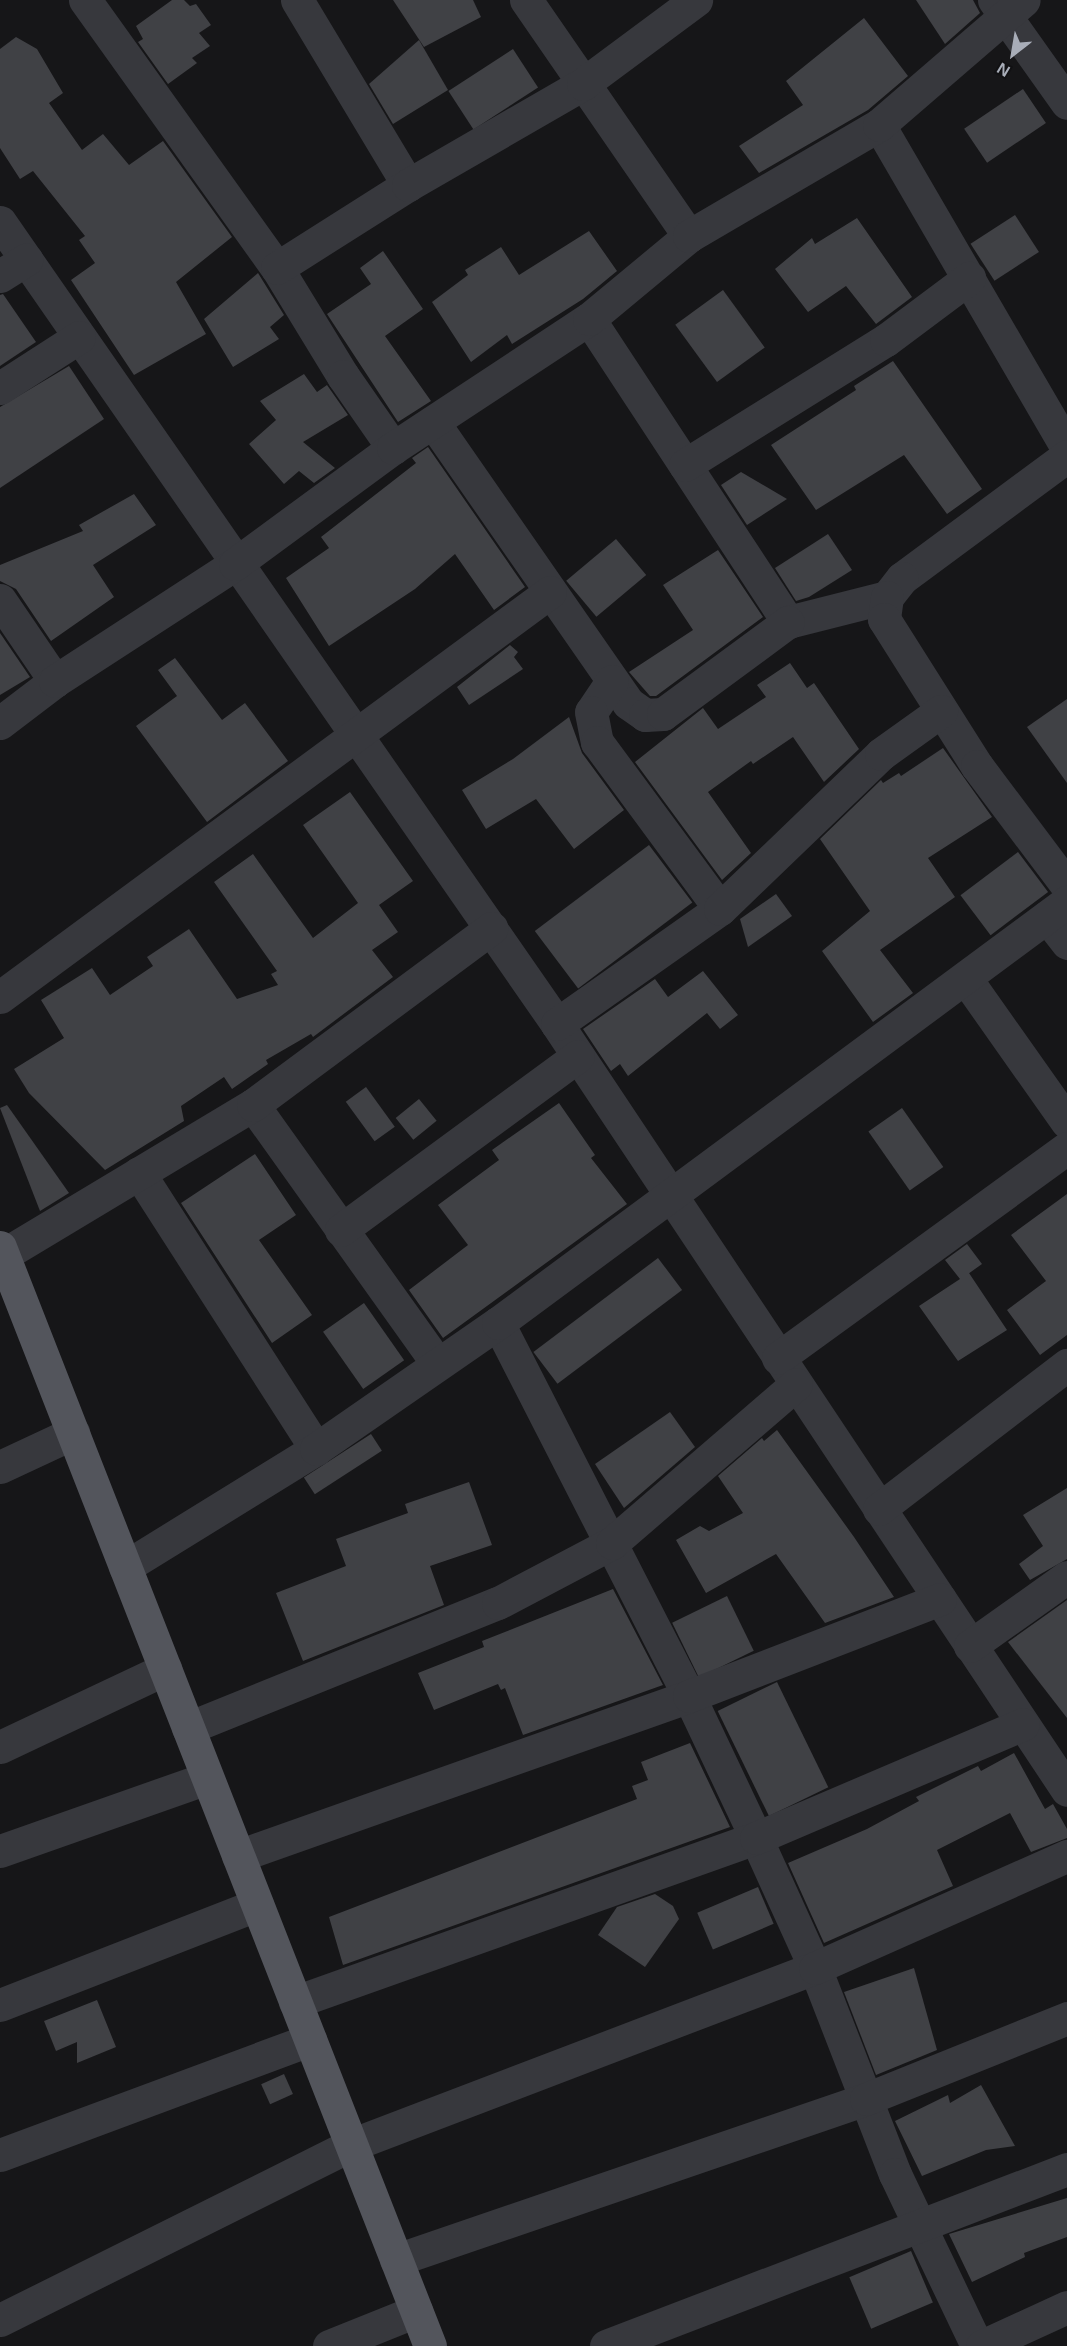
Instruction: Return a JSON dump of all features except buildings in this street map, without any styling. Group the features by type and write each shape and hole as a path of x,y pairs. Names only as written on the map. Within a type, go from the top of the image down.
{"main road":[{"path":"2,1251 430,2346"}],"street":[{"path":"85,0 277,268 343,376 393,448"},
{"path":"297,0 408,184"},
{"path":"526,0 689,236"},
{"path":"277,268 408,184 583,84 696,0"},
{"path":"0,723 55,681 235,564 393,448 589,319 689,236 879,125 1008,5 1067,103"},
{"path":"879,125 1067,447"},
{"path":"0,222 13,268 80,337 235,564 491,928 1067,1790"},
{"path":"685,465 886,340 969,278"},
{"path":"589,319 788,622"},
{"path":"0,388 80,337"},
{"path":"433,422 612,681 628,703 645,715 663,714 788,622 887,597"},
{"path":"1067,456 902,578 887,597 884,619 941,711 1067,886"},
{"path":"0,997 550,592"},
{"path":"0,600 55,681"},
{"path":"612,681 591,712 597,742 720,909"},
{"path":"557,1024 720,909 880,754 941,711"},
{"path":"124,1567 316,1449 498,1323 966,979 1057,909 1067,943"},
{"path":"2,1251 253,1105 491,928"},
{"path":"966,979 1067,1122"},
{"path":"341,1230 578,1056"},
{"path":"253,1105 438,1364"},
{"path":"188,1728 498,1603 612,1543 787,1371 1067,1149"},
{"path":"139,1173 316,1449"},
{"path":"498,1323 689,1696 756,1838 815,1968 866,2099 920,2227 977,2346"},
{"path":"879,1509 1067,1365"},
{"path":"0,1467 73,1433"},
{"path":"970,1646 1067,1577"},
{"path":"238,1856 689,1696 940,1599"},
{"path":"0,1747 165,1669"},
{"path":"295,2002 756,1838 1023,1725"},
{"path":"0,1851 207,1778"},
{"path":"11,2346 0,2320 351,2145 815,1968 1067,1856"},
{"path":"0,2005 257,1905"},
{"path":"396,2260 866,2099 1067,2018"},
{"path":"0,2155 310,2040"},
{"path":"606,2346 1067,2169"},
{"path":"982,2346 1067,2307"},
{"path":"329,2346 416,2311"}]}
